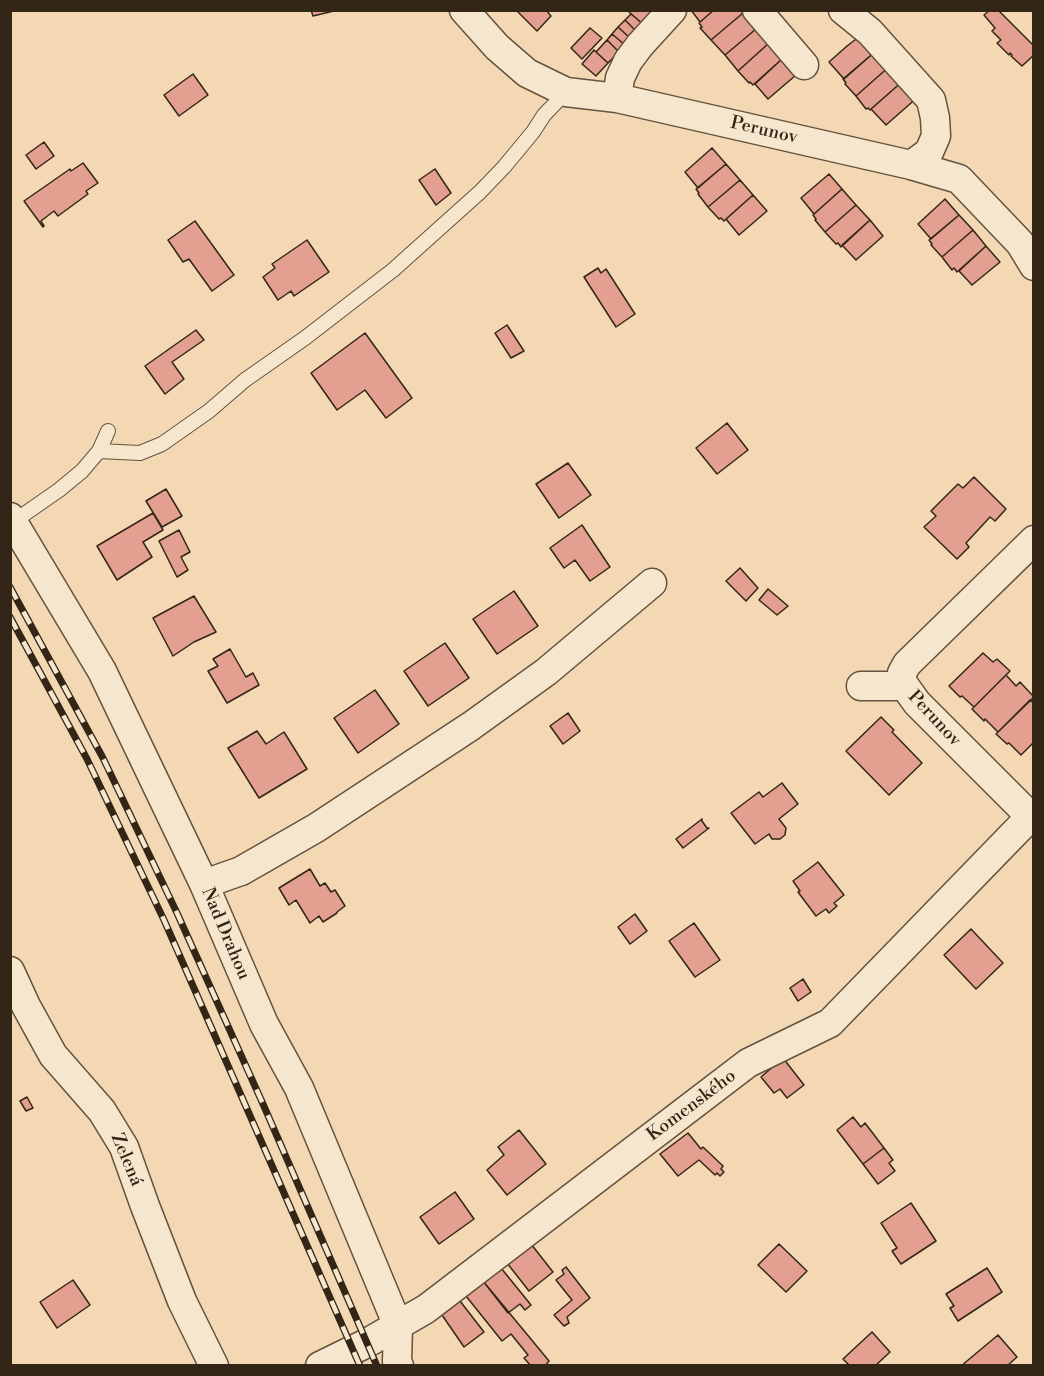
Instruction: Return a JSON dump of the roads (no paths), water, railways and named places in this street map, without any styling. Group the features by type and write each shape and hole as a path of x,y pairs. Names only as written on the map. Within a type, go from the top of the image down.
{"street":[{"name":"Perunov","path":"464,10 497,47 527,73 566,92 617,98 911,165 959,179 1020,243 1034,266"},
{"path":"617,98 620,78 628,61 672,10"},
{"path":"757,10 804,65"},
{"path":"843,10 870,32 931,100 936,136 929,152 911,165"},
{"name":"Nad Drahou","path":"12,519 102,671 204,884 264,1024 299,1088 398,1326 399,1365"},
{"name":"Perunov","path":"1032,815 917,703 902,682 907,664 1034,540"},
{"path":"204,884 241,871 316,828 471,726 546,672 652,583"},
{"path":"861,686 904,686"},
{"name":"Komenského","path":"320,1365 367,1343 426,1309 748,1063 830,1023 1032,815"},
{"name":"Zelená","path":"10,972 53,1055 102,1110 124,1147 182,1301 214,1365"}],"lane":[{"path":"99,451 140,453 162,444 209,411 245,380 305,338 393,270 480,192 504,167 544,115 566,92"},
{"path":"12,519 59,490 82,471 99,451 108,431"}],"railway":[{"path":"10,587 103,758 177,913 377,1366"},
{"path":"10,617 87,759 164,920 360,1366"}]}
